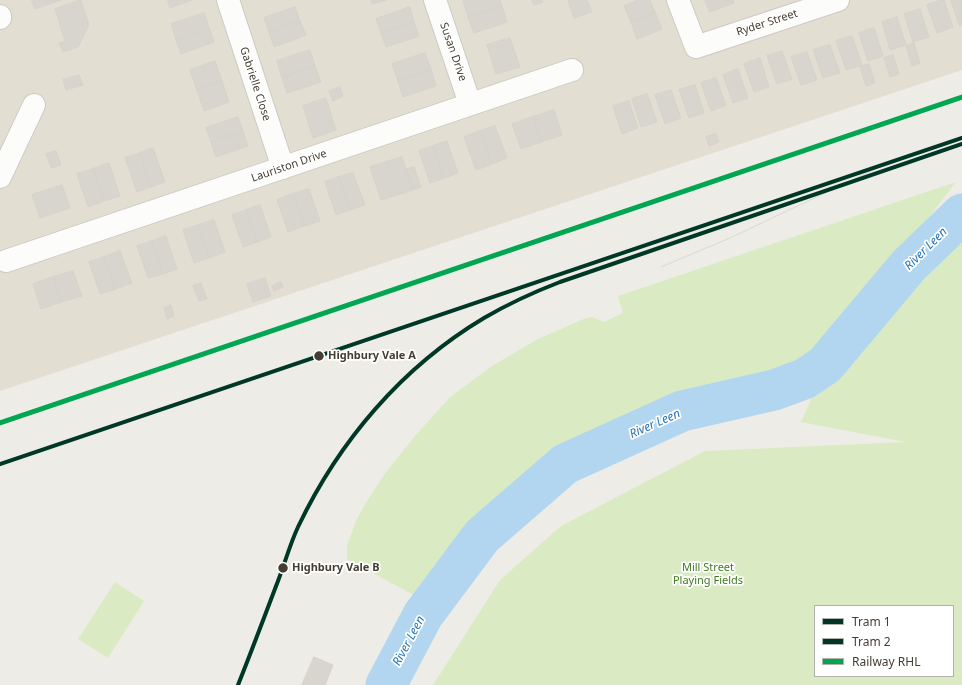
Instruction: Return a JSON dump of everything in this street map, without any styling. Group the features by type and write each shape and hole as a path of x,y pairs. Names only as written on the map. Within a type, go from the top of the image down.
{"street":[{"name":"Gabrielle Close","path":"228,0 283,168"},
{"name":"Susan Drive","path":"435,0 470,104"},
{"name":"Ryder Street","path":"678,0 696,47 838,0"},
{"name":"Lauriston Drive","path":"6,261 572,71"},
{"path":"0,177 34,105"}],"shaded area":[{"path":"0,0 962,0 962,70 0,391"}],"green space":[{"path":"956,182 821,360 802,378 784,388 667,420 612,444 490,537 434,606 347,559 347,545 357,519 386,472 415,436 450,397 492,366 538,339 586,318 592,317 604,322 623,313 618,296"},
{"name":"Mill Street Playing Fields","path":"962,214 962,685 433,685 500,580 561,526 705,451 906,442 801,422 818,383"},
{"path":"115,582 144,601 108,658 78,639"}],"building":[{"path":"32,0 61,0 35,9"},
{"path":"81,0 89,25 78,47 63,52 59,43 65,41 55,9"},
{"path":"168,0 192,0 170,8"},
{"path":"371,0 386,0 373,4"},
{"path":"500,0 502,6 468,17 463,1"},
{"path":"532,0 542,0 543,2 534,5"},
{"path":"587,0 592,12 574,18 568,1"},
{"path":"638,0 650,0 655,12 631,22 624,6"},
{"path":"705,0 733,0 734,3 710,12"},
{"path":"944,0 953,27 937,33 927,5"},
{"path":"951,0 962,0 962,25 960,26"},
{"path":"502,6 507,22 474,33 468,17"},
{"path":"295,7 300,21 269,32 264,18"},
{"path":"410,7 414,22 381,33 376,19"},
{"path":"920,9 929,37 913,42 904,14"},
{"path":"655,12 662,29 637,39 631,22"},
{"path":"204,13 209,28 176,39 171,24"},
{"path":"897,17 906,45 890,50 882,22"},
{"path":"300,21 306,35 274,47 269,32"},
{"path":"414,22 419,36 386,47 381,33"},
{"path":"209,28 214,42 181,54 176,39"},
{"path":"874,28 883,56 868,61 859,33"},
{"path":"852,36 862,65 846,70 836,41"},
{"path":"510,38 520,67 496,74 487,45"},
{"path":"914,43 920,63 912,66 906,46"},
{"path":"830,45 840,73 823,78 813,50"},
{"path":"310,50 315,66 282,78 277,61"},
{"path":"782,51 792,79 777,84 767,56"},
{"path":"807,52 817,80 801,85 791,57"},
{"path":"425,53 431,69 398,81 392,64"},
{"path":"893,55 899,74 890,77 884,58"},
{"path":"760,58 769,87 754,92 744,64"},
{"path":"215,61 222,81 197,90 190,70"},
{"path":"869,64 875,83 866,86 860,67"},
{"path":"315,66 321,82 287,93 282,78"},
{"path":"431,69 436,86 403,97 398,81"},
{"path":"738,69 748,98 733,103 723,75"},
{"path":"79,75 83,85 66,90 63,80"},
{"path":"716,78 726,105 711,111 701,83"},
{"path":"222,81 229,102 204,111 197,90"},
{"path":"695,85 704,113 689,118 679,90"},
{"path":"340,87 343,96 333,101 329,91"},
{"path":"671,90 681,118 665,124 655,95"},
{"path":"647,94 657,122 641,127 632,99"},
{"path":"326,98 336,130 313,138 303,106"},
{"path":"629,101 638,128 622,134 613,106"},
{"path":"554,110 562,135 541,142 533,117"},
{"path":"238,117 243,131 211,142 206,128"},
{"path":"533,117 541,142 521,149 512,124"},
{"path":"495,126 507,158 492,164 480,131"},
{"path":"243,131 248,146 216,157 211,142"},
{"path":"480,131 492,164 476,170 464,137"},
{"path":"716,134 719,142 709,146 706,137"},
{"path":"447,141 458,173 444,178 433,146"},
{"path":"433,146 444,178 430,183 419,151"},
{"path":"153,148 165,182 151,187 140,153"},
{"path":"56,151 61,165 51,168 46,154"},
{"path":"140,153 151,187 137,192 125,158"},
{"path":"402,157 413,190 397,195 386,162"},
{"path":"386,162 397,195 381,200 370,167"},
{"path":"109,163 120,196 104,201 93,169"},
{"path":"414,167 421,187 413,190 406,170"},
{"path":"93,169 104,201 88,207 77,174"},
{"path":"353,173 365,205 350,210 339,177"},
{"path":"339,177 350,210 336,215 325,182"},
{"path":"62,185 70,208 40,218 32,195"},
{"path":"309,189 320,221 304,226 293,194"},
{"path":"293,194 304,226 288,232 277,200"},
{"path":"260,205 271,237 257,242 246,210"},
{"path":"246,210 257,242 243,247 232,215"},
{"path":"214,220 225,252 209,258 199,225"},
{"path":"199,225 209,258 194,263 183,230"},
{"path":"166,236 177,269 163,274 152,241"},
{"path":"152,241 163,274 148,278 137,246"},
{"path":"120,251 132,283 116,289 104,257"},
{"path":"104,257 116,289 100,294 89,262"},
{"path":"73,271 82,296 61,302 53,277"},
{"path":"53,277 61,302 41,309 33,284"},
{"path":"265,278 271,296 253,302 247,284"},
{"path":"281,282 283,287 274,291 272,286"},
{"path":"201,283 207,299 199,301 193,286"},
{"path":"171,305 174,316 167,319 164,308"},
{"path":"314,657 333,665 325,685 302,685"}],"waterway":[{"name":"River Leen","path":"386,685 423,615 482,536 565,464 682,411 774,390 804,379 825,365 909,265 962,214"}],"tram line":[{"name":"1","path":"0,464 962,138"},
{"name":"2","path":"238,685 295,533 314,495 353,436 376,409 400,383 426,359 454,338 502,308 560,282 962,144"},
{"path":"661,267 730,238 880,167 921,152"}],"rail line":[{"name":"RHL","path":"0,423 962,97"}],"place":[{"name":"Highbury Vale A","path":"319,356"},
{"name":"Highbury Vale B","path":"283,568"}]}
